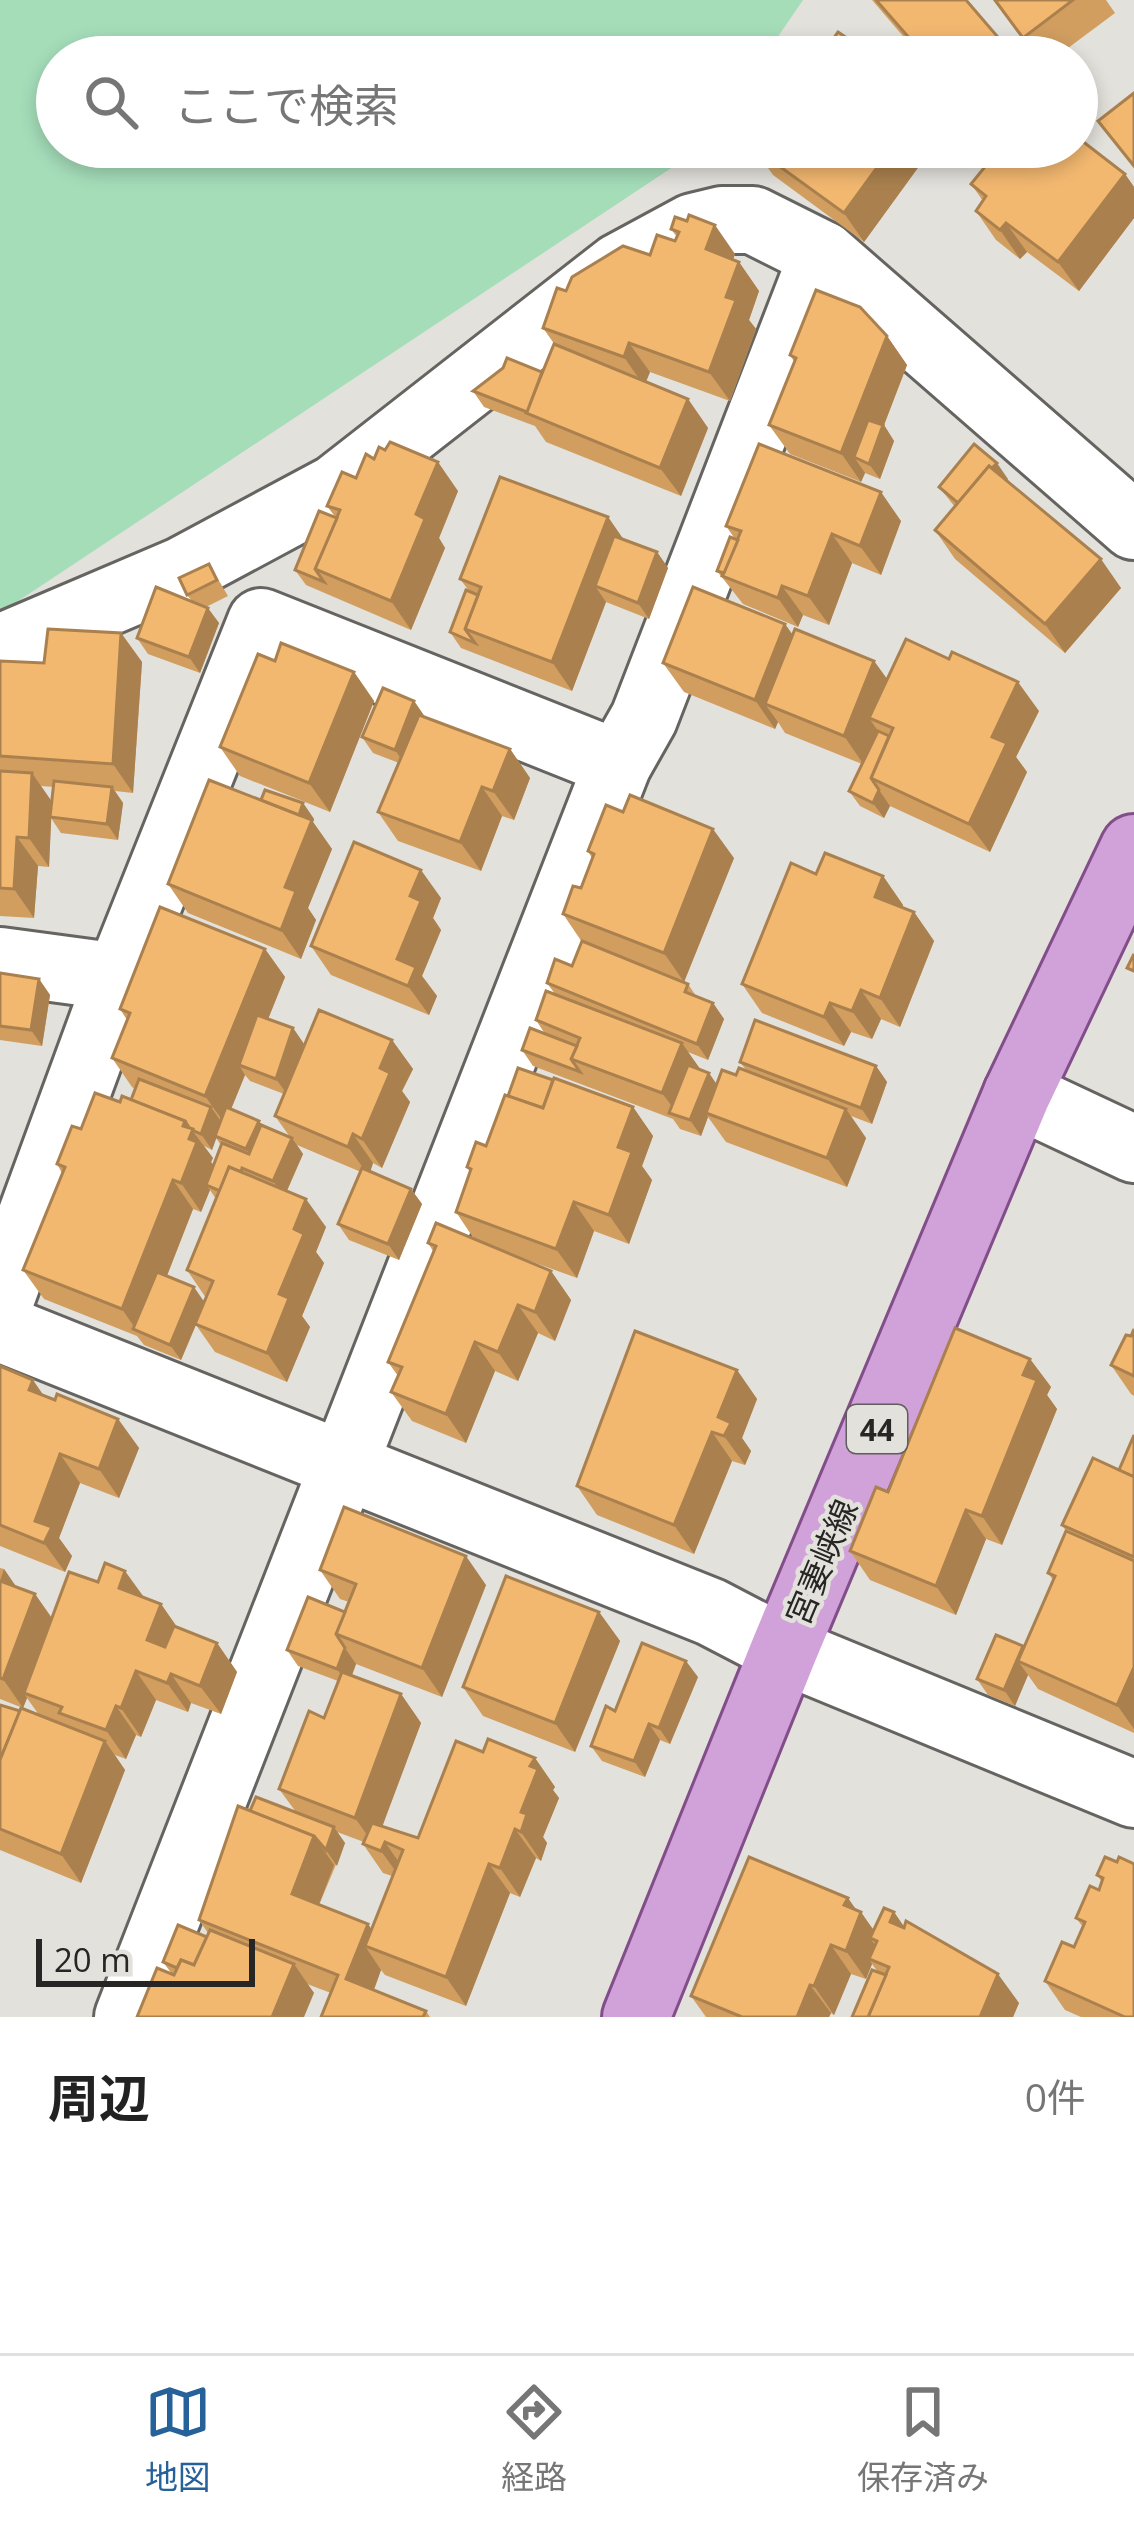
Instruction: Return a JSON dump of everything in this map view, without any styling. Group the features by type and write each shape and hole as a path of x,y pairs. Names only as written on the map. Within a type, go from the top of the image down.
{"main road":[{"name":"宮妻峡線","path":"636,2017 1017,1094 1134,848"}],"street":[{"path":"0,648 183,570 336,488 619,267 693,226 722,220 753,220 823,255 1134,526"},
{"path":"128,2017 618,764 644,718 823,255"},
{"path":"0,1301 119,977 262,622 618,764"},
{"path":"0,961 119,977"},
{"path":"1017,1094 1134,1149"},
{"path":"0,1328 711,1612 784,1650 1134,1794"}],"green space":[{"path":"0,0 803,0 778,36 36,36 36,168 671,168 0,613"}],"building":[{"path":"876,0 966,0 997,36 908,36"},
{"path":"995,0 1073,0 1026,36"},
{"path":"1134,93 1134,166 1098,121"},
{"path":"1098,153 1125,174 1058,262 1006,223 1000,230 976,211 986,196 971,184 984,168 1098,168"},
{"path":"782,168 877,168 844,213"},
{"path":"689,215 715,225 706,249 739,262 726,297 736,300 709,372 629,343 624,357 543,328 557,288 566,291 572,277 623,246 650,255 657,235 675,241 679,232 671,229 675,217 687,221"},
{"path":"816,290 860,307 887,336 841,453 769,425"},
{"path":"554,344 688,399 660,468 526,413"},
{"path":"507,358 542,372 527,412 473,391 503,368"},
{"path":"868,420 883,425 869,464 854,457"},
{"path":"390,442 438,462 416,514 425,519 391,601 315,569 340,510 327,506 342,472 356,478 366,454 374,459 379,447 385,450"},
{"path":"759,444 881,492 860,546 832,534 808,596 782,586 778,598 722,576 741,531 726,526"},
{"path":"974,444 997,463 989,466 958,503 939,487"},
{"path":"989,466 1101,559 1045,624 935,530"},
{"path":"500,477 608,517 552,662 465,629 481,587 460,579"},
{"path":"319,511 337,518 315,569 324,582 295,570"},
{"path":"614,536 657,552 638,603 595,586"},
{"path":"730,537 738,540 724,573 717,571"},
{"path":"209,564 217,580 187,595 179,578"},
{"path":"156,587 208,608 189,657 137,638"},
{"path":"693,587 785,624 755,700 663,663"},
{"path":"466,590 478,595 465,629 475,643 450,632"},
{"path":"48,629 121,633 113,764 0,756 0,661 44,663"},
{"path":"795,629 874,661 844,736 765,704"},
{"path":"906,639 949,659 952,652 1018,682 992,737 1007,743 969,824 871,778 893,728 869,718"},
{"path":"281,643 354,672 309,783 220,747 258,654 275,661"},
{"path":"383,688 414,701 395,750 362,737"},
{"path":"419,715 510,749 493,791 482,787 460,842 378,812"},
{"path":"878,731 889,736 871,778 879,790 873,803 849,791"},
{"path":"0,771 32,773 29,838 17,837 14,889 0,888"},
{"path":"209,780 312,820 285,887 296,891 281,930 168,884"},
{"path":"54,781 112,787 107,824 50,817"},
{"path":"265,790 303,803 299,815 261,800"},
{"path":"630,795 713,829 664,953 563,914 573,886 581,888 594,854 588,851 606,805 623,812"},
{"path":"354,842 421,870 410,896 421,901 397,959 416,967 408,986 311,946"},
{"path":"825,853 883,876 875,897 914,912 880,998 861,990 852,1011 830,1003 824,1017 742,984 791,863 816,874"},
{"path":"160,907 265,949 205,1096 112,1058 130,1013 120,1009"},
{"path":"582,941 688,984 685,992 713,1003 697,1044 547,983 555,959 572,966"},
{"path":"0,973 39,979 31,1030 0,1026"},
{"path":"546,991 682,1043 662,1093 571,1059 580,1038 536,1020"},
{"path":"319,1010 392,1040 380,1068 390,1073 362,1139 353,1134 348,1147 275,1116"},
{"path":"257,1015 293,1028 276,1079 239,1065"},
{"path":"755,1020 876,1066 861,1108 740,1062"},
{"path":"530,1028 577,1046 571,1059 580,1072 522,1050"},
{"path":"688,1065 709,1073 690,1120 669,1113"},
{"path":"518,1068 553,1080 543,1108 508,1096"},
{"path":"739,1068 846,1109 827,1158 706,1113 722,1070 736,1075"},
{"path":"554,1078 633,1107 618,1147 632,1152 609,1215 574,1202 556,1249 456,1212 476,1142 486,1146 505,1095 543,1108"},
{"path":"139,1079 211,1107 201,1134 185,1121 131,1100"},
{"path":"95,1093 120,1102 122,1096 185,1121 183,1126 193,1129 189,1139 197,1142 181,1183 173,1180 122,1309 23,1270 65,1167 57,1164 72,1126 81,1129"},
{"path":"226,1107 259,1121 246,1149 215,1136"},
{"path":"261,1125 292,1138 273,1181 229,1167 220,1191 206,1185 222,1143 249,1154"},
{"path":"229,1167 306,1199 294,1229 304,1234 279,1294 289,1298 267,1353 195,1324 213,1281 187,1270"},
{"path":"362,1168 411,1189 388,1244 338,1224"},
{"path":"436,1223 551,1271 535,1312 518,1305 498,1352 475,1342 446,1414 391,1392 402,1367 388,1362 436,1246 428,1243"},
{"path":"157,1272 194,1287 170,1345 133,1329"},
{"path":"955,1328 1030,1359 1023,1375 1037,1380 982,1516 966,1510 936,1586 850,1551 876,1487 888,1492"},
{"path":"1134,1329 1134,1376 1111,1365"},
{"path":"635,1331 737,1370 718,1417 731,1423 724,1436 712,1432 674,1525 577,1486"},
{"path":"0,1366 33,1380 29,1390 55,1400 57,1394 118,1419 99,1469 60,1454 35,1521 52,1527 44,1543 0,1525"},
{"path":"1134,1435 1134,1477 1119,1470"},
{"path":"1093,1458 1134,1477 1134,1557 1062,1525"},
{"path":"344,1507 466,1556 422,1668 336,1634 356,1584 320,1570"},
{"path":"1066,1531 1134,1561 1134,1667 1117,1705 1018,1661 1055,1576 1048,1573"},
{"path":"105,1563 125,1571 119,1588 161,1604 147,1640 165,1647 174,1626 217,1643 200,1686 171,1674 167,1683 136,1671 106,1730 59,1713 62,1707 24,1693 69,1572 98,1582"},
{"path":"506,1576 599,1612 555,1723 463,1687"},
{"path":"0,1581 35,1594 3,1679 0,1678"},
{"path":"308,1597 345,1612 336,1634 345,1648 337,1669 287,1650"},
{"path":"996,1635 1023,1646 1004,1690 977,1679"},
{"path":"642,1643 686,1661 659,1728 649,1724 634,1761 591,1746 606,1706 615,1711"},
{"path":"342,1672 401,1694 355,1818 279,1789 309,1711 324,1718"},
{"path":"0,1705 20,1711 0,1760"},
{"path":"21,1708 105,1741 61,1854 0,1829 0,1760"},
{"path":"488,1739 535,1758 530,1766 538,1769 521,1812 527,1814 521,1832 515,1829 500,1868 489,1864 446,1977 365,1946 403,1850 385,1842 381,1851 363,1844 372,1823 418,1838 456,1741 483,1752"},
{"path":"256,1797 334,1827 326,1850 314,1836 250,1811"},
{"path":"238,1806 314,1836 292,1894 368,1924 346,1979 426,2011 423,2017 321,2017 338,1975 199,1920"},
{"path":"749,1857 848,1898 844,1905 861,1912 846,1951 831,1945 797,2017 742,2017 691,1996"},
{"path":"1105,1857 1134,1864 1134,2017 1045,1981 1062,1942 1074,1947 1085,1922 1076,1918 1090,1886 1099,1890 1103,1878 1097,1875"},
{"path":"884,1908 894,1912 890,1922 904,1928 906,1921 998,1974 980,2017 868,2017 889,1967 869,1959 877,1941 870,1938"},
{"path":"178,1925 207,1937 194,1965 181,1960 177,1968 163,1962"},
{"path":"210,1930 294,1964 272,2017 137,2017 157,1968 174,1975 181,1960 194,1965"},
{"path":"872,1970 886,1975 868,2017 852,2017"}]}
